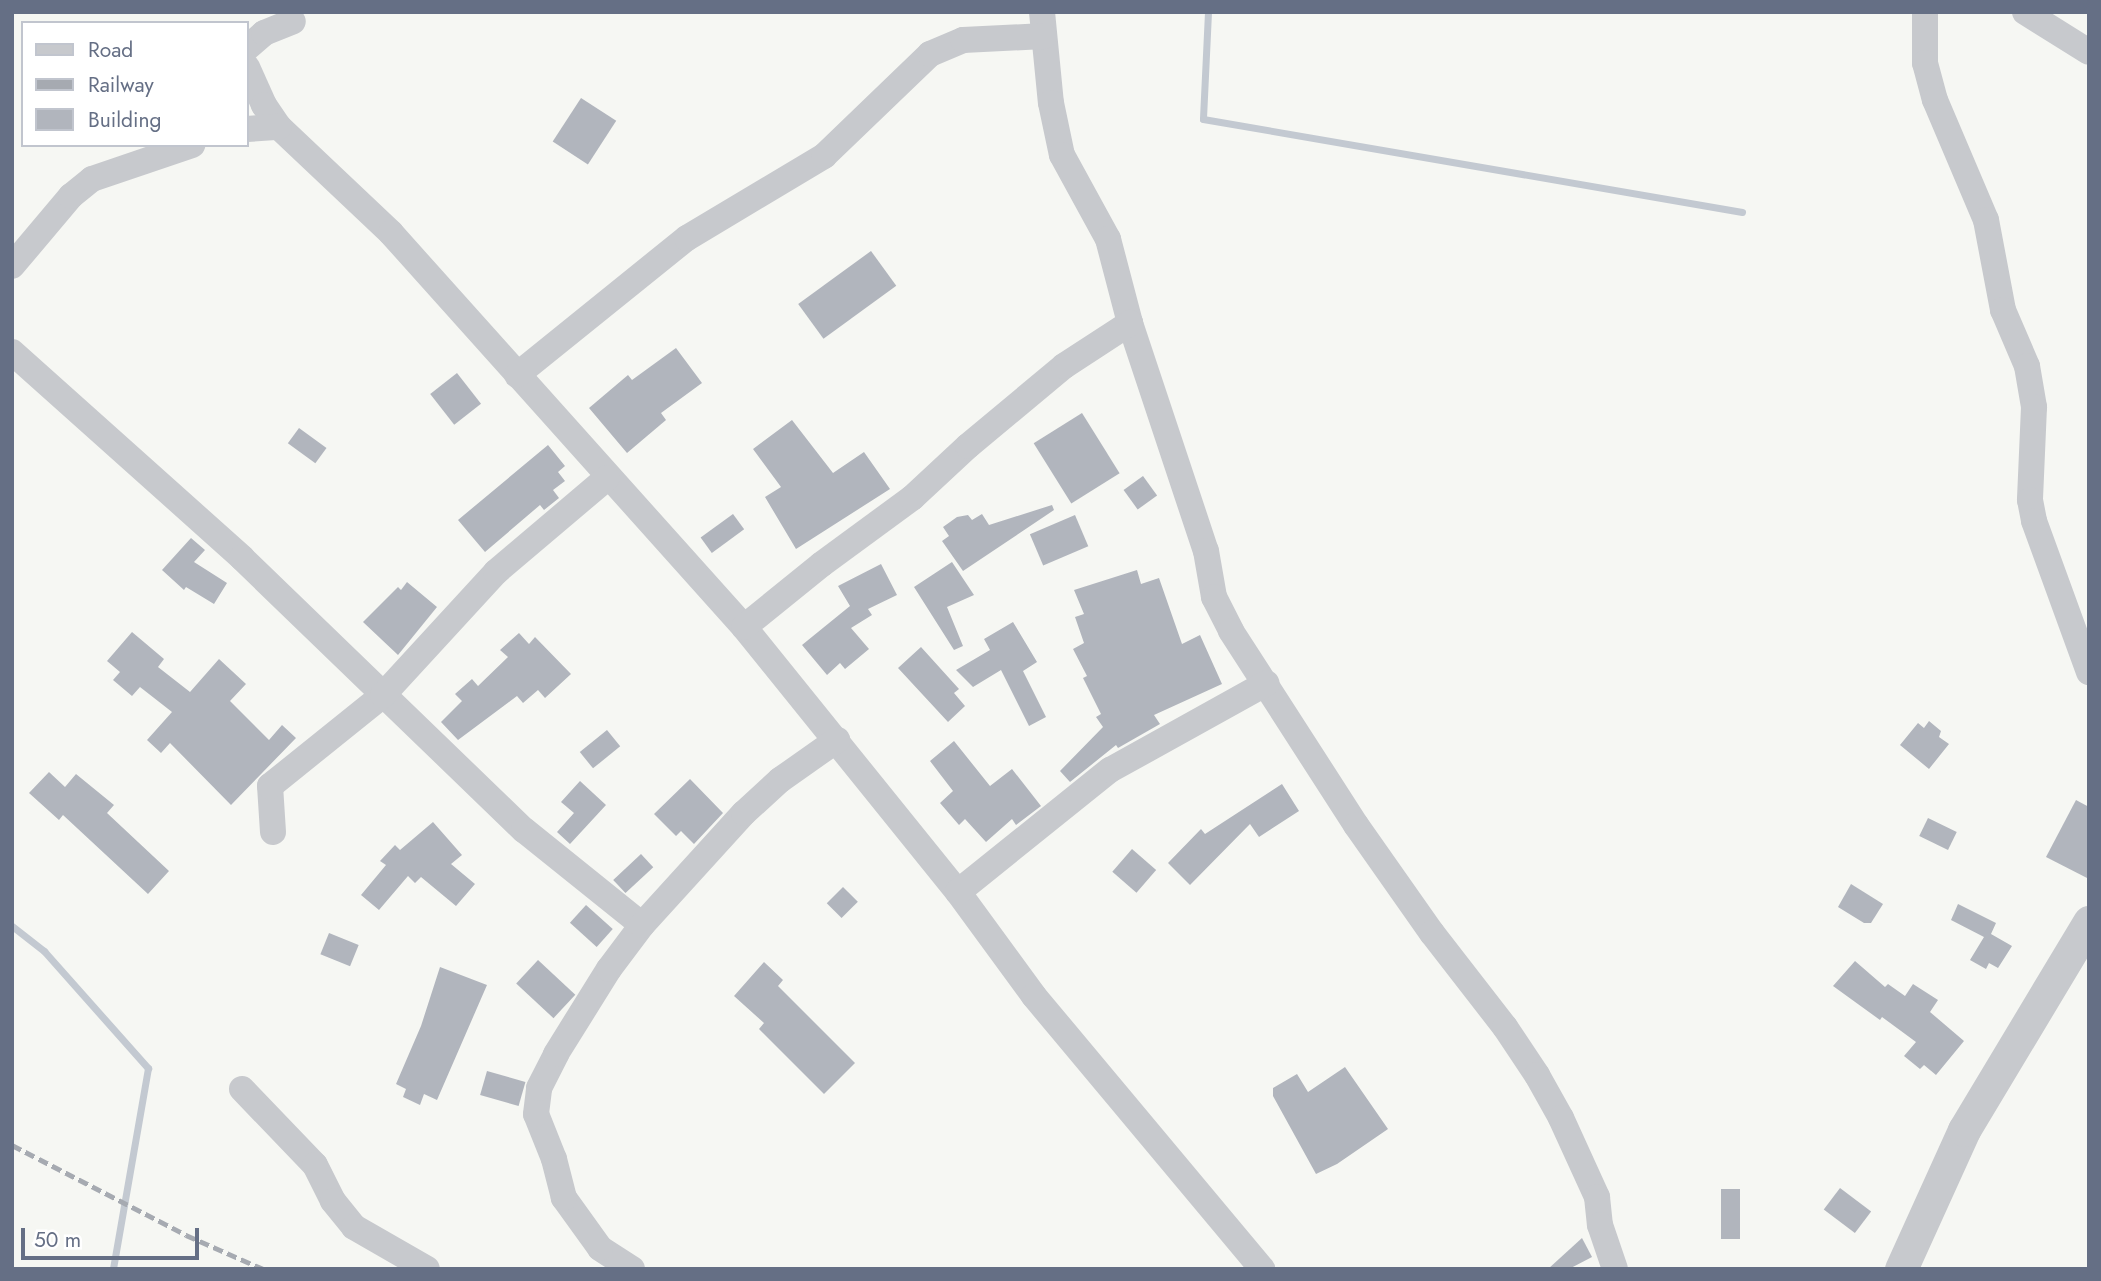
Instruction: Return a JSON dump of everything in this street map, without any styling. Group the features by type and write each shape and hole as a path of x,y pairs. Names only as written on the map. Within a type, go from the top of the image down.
{"street":[{"path":"1925,12 1925,63 1935,100 1986,220 2003,310 2027,366 2034,407 2030,500 2034,521 2089,672"},
{"path":"2025,12 2089,51"},
{"path":"248,47 264,33 293,21"},
{"path":"517,375 687,238 824,156 930,54 963,40 1043,24 1051,103 1062,155 1108,239 1130,323 1206,551 1214,597 1231,631 1396,883 1506,1027 1537,1075 1561,1118 1597,1197 1600,1226 1615,1269"},
{"path":"248,69 264,105 279,127 391,233 607,478 744,627 958,892 1034,996 1262,1269"},
{"path":"248,129 279,127"},
{"path":"16,255 71,196 92,179 186,147"},
{"path":"744,627 822,564 912,498 968,446 1064,366 1130,323"},
{"path":"12,352 164,486 524,830 642,925"},
{"path":"273,832 270,786 383,695 496,572 607,478"},
{"path":"958,892 1110,770 1267,683"},
{"path":"632,1269 600,1248 564,1198 554,1159 536,1114 539,1088 556,1054 642,925 744,813 780,780 837,740"},
{"path":"1901,1269 1964,1130 2089,922"},
{"path":"242,1089 315,1165 333,1200 354,1227 426,1269"}],"building":[{"path":"581,98 616,121 588,164 553,142"},
{"path":"871,251 896,286 823,339 798,304"},
{"path":"676,348 702,383 661,413 666,420 627,453 589,408 628,375 632,380"},
{"path":"457,373 481,404 454,425 430,394"},
{"path":"1082,413 1120,473 1071,503 1034,443"},
{"path":"792,420 833,473 864,452 890,489 796,549 765,497 781,487 753,449"},
{"path":"299,428 327,448 315,463 288,443"},
{"path":"548,445 565,466 558,472 565,481 553,490 559,498 544,510 540,505 485,552 458,520"},
{"path":"1143,476 1157,495 1138,510 1124,490"},
{"path":"1052,505 1054,510 963,571 942,541 949,536 943,527 957,517 968,515 972,520 982,514 989,525"},
{"path":"733,514 744,529 712,553 701,538"},
{"path":"1075,515 1088,546 1043,565 1030,534"},
{"path":"191,538 205,550 194,562 227,583 214,604 186,587 184,590 162,570"},
{"path":"952,562 974,595 947,607 963,646 954,650 914,587"},
{"path":"881,564 897,595 868,609 872,615 851,628 869,649 845,669 840,663 827,675 802,645 850,606 838,586"},
{"path":"1137,570 1141,584 1159,578 1182,644 1200,635 1222,684 1154,715 1160,724 1118,748 1116,745 1070,782 1060,771 1103,727 1096,717 1101,714 1083,678 1087,676 1073,649 1084,643 1075,617 1084,614 1074,590"},
{"path":"407,582 437,607 398,655 363,622 398,587 401,590"},
{"path":"1013,622 1037,662 1023,671 1046,717 1029,726 1001,670 973,687 956,670 990,650 984,639"},
{"path":"132,632 164,659 158,667 190,692 219,659 246,684 230,701 269,740 282,725 296,738 231,805 170,743 161,753 147,740 172,712 140,687 132,696 113,680 120,672 107,661"},
{"path":"519,633 529,644 535,637 571,674 545,698 538,690 523,703 517,696 458,740 441,722 462,701 455,694 472,679 478,686 508,657 500,650"},
{"path":"921,647 959,689 954,693 965,706 948,722 898,668"},
{"path":"1929,721 1941,731 1939,737 1949,744 1929,769 1900,745 1918,723 1924,728"},
{"path":"607,730 620,746 593,768 580,752"},
{"path":"954,741 990,786 1012,769 1041,806 1016,825 1012,819 986,842 965,819 959,825 940,803 953,791 930,761"},
{"path":"49,772 65,787 76,774 114,805 107,813 169,871 148,894 63,815 59,820 29,793"},
{"path":"690,779 723,813 694,844 681,831 676,836 654,814"},
{"path":"580,781 606,805 570,844 557,832 574,813 561,802"},
{"path":"1282,784 1299,811 1259,837 1250,824 1190,885 1168,863 1201,829 1205,834"},
{"path":"2076,800 2089,807 2089,879 2046,857"},
{"path":"1928,818 1957,832 1948,850 1919,836"},
{"path":"433,822 462,855 451,864 475,884 456,906 421,877 415,883 408,876 379,910 361,895 386,865 380,861 395,845 400,850"},
{"path":"1132,849 1156,870 1136,893 1112,872"},
{"path":"641,854 653,867 625,893 613,880"},
{"path":"1851,884 1883,904 1871,923 1864,923 1838,907"},
{"path":"843,887 858,902 842,918 827,903"},
{"path":"1958,904 1996,923 1991,934 2012,946 1998,968 1989,963 1986,969 1970,960 1984,937 1951,920"},
{"path":"586,905 613,929 597,947 570,923"},
{"path":"329,933 359,945 350,966 320,954"},
{"path":"538,960 575,995 553,1018 516,983"},
{"path":"1855,961 1885,987 1888,984 1905,996 1913,984 1938,1000 1930,1012 1964,1041 1936,1075 1924,1065 1920,1069 1904,1056 1916,1042 1833,986"},
{"path":"764,962 783,980 778,986 855,1063 824,1094 759,1029 764,1023 734,996"},
{"path":"440,967 487,985 437,1100 424,1094 420,1105 403,1097 406,1089 396,1084 421,1026"},
{"path":"1345,1067 1388,1129 1337,1164 1316,1174 1273,1096 1273,1088 1297,1074 1308,1092"},
{"path":"487,1071 525,1082 519,1106 480,1095"},
{"path":"1840,1188 1871,1211 1855,1233 1824,1210"},
{"path":"1721,1189 1740,1189 1740,1239 1721,1239"},
{"path":"1582,1238 1592,1257 1569,1269 1548,1269"}],"waterway":[{"path":"1208,12 1203,119 1742,212"},
{"path":"12,926 44,951 148,1068 113,1269"}],"railway":[{"path":"12,1145 186,1235 263,1269"}]}
